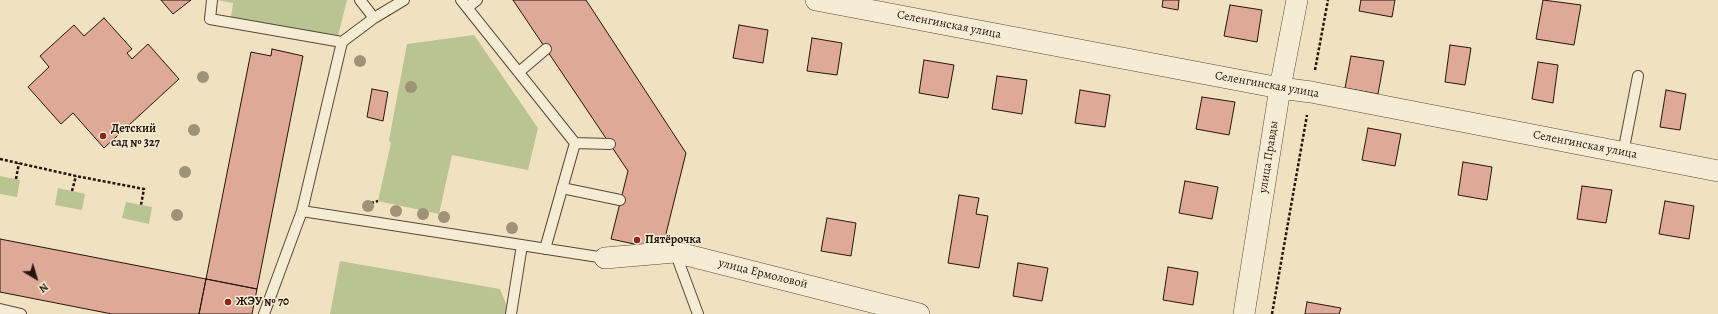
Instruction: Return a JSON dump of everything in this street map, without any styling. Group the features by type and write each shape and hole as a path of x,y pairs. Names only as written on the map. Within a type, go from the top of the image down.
{"street":[{"name":"Селенгинская улица","path":"816,0 1280,88 1311,92 1718,171"},
{"name":"улица Правды","path":"1244,314 1280,88 1297,0"},
{"name":"улица Ермоловой","path":"605,258 675,252 919,314"}],"lane":[{"path":"212,0 210,20 342,42"},
{"path":"360,0 374,18"},
{"path":"264,314 302,211 342,42 374,18 404,0"},
{"path":"477,0 464,4 575,143 610,144"},
{"path":"518,72 546,49"},
{"path":"1624,153 1638,76"},
{"path":"545,249 575,143"},
{"path":"562,188 620,200"},
{"path":"302,211 605,258"},
{"path":"511,314 522,245"},
{"path":"675,252 698,314"},
{"path":"0,309 21,314"}],"path":[{"path":"1272,314 1328,0"},
{"path":"0,158 76,176 144,189 141,205"},
{"path":"16,179 20,163"},
{"path":"72,191 76,176"}],"green space":[{"path":"217,0 347,0 338,36 231,18 233,3"},
{"path":"474,35 538,128 528,170 452,155 439,214 378,201 391,143 389,140 407,44"},
{"path":"0,176 20,180 17,197 0,194"},
{"path":"58,188 85,194 82,210 55,205"},
{"path":"126,202 152,207 149,224 122,218"},
{"path":"340,261 500,289 510,314 330,314"}],"building":[{"path":"161,0 191,0 173,14"},
{"path":"513,0 586,0 686,153 662,250 611,239 628,171"},
{"path":"1163,0 1179,0 1178,10 1162,7"},
{"path":"1361,0 1395,0 1392,17 1359,11"},
{"path":"1543,0 1581,5 1574,45 1536,39"},
{"path":"1230,5 1262,10 1257,42 1224,36"},
{"path":"104,18 132,49 127,53 132,59 148,44 179,79 104,148 73,113 61,124 28,87 49,67 40,56 74,25 84,36"},
{"path":"739,25 768,30 763,63 733,58"},
{"path":"812,38 842,43 837,75 807,71"},
{"path":"1450,45 1471,48 1465,85 1445,82"},
{"path":"272,49 303,56 257,289 206,279 251,52 271,56"},
{"path":"1351,56 1384,61 1378,94 1345,88"},
{"path":"924,60 954,65 948,98 919,93"},
{"path":"1538,62 1558,65 1553,103 1532,99"},
{"path":"997,76 1027,80 1022,114 992,109"},
{"path":"372,89 388,92 383,121 367,117"},
{"path":"1080,90 1110,95 1105,127 1075,123"},
{"path":"1666,90 1686,94 1680,130 1660,127"},
{"path":"1202,97 1235,102 1229,135 1196,129"},
{"path":"1368,128 1401,134 1395,166 1362,160"},
{"path":"1463,162 1492,167 1487,200 1458,195"},
{"path":"1185,181 1218,187 1212,219 1179,213"},
{"path":"1582,186 1612,190 1606,223 1577,219"},
{"path":"959,195 979,198 976,214 988,216 979,268 948,263"},
{"path":"1665,201 1694,206 1689,239 1659,234"},
{"path":"827,218 856,223 851,256 821,251"},
{"path":"0,239 206,279 199,314 112,314 0,292"},
{"path":"1018,263 1048,268 1042,301 1013,296"},
{"path":"1168,267 1198,272 1193,305 1163,300"},
{"name":"ЖЭУ № 70","path":"206,279 257,289 252,314 199,314"},
{"path":"1307,302 1341,308 1339,314 1305,314"}],"place":[{"name":"Детский сад № 327","path":"103,136"},
{"name":"Пятёрочка","path":"637,240"},
{"name":"ЖЭУ № 70","path":"228,302"}]}
